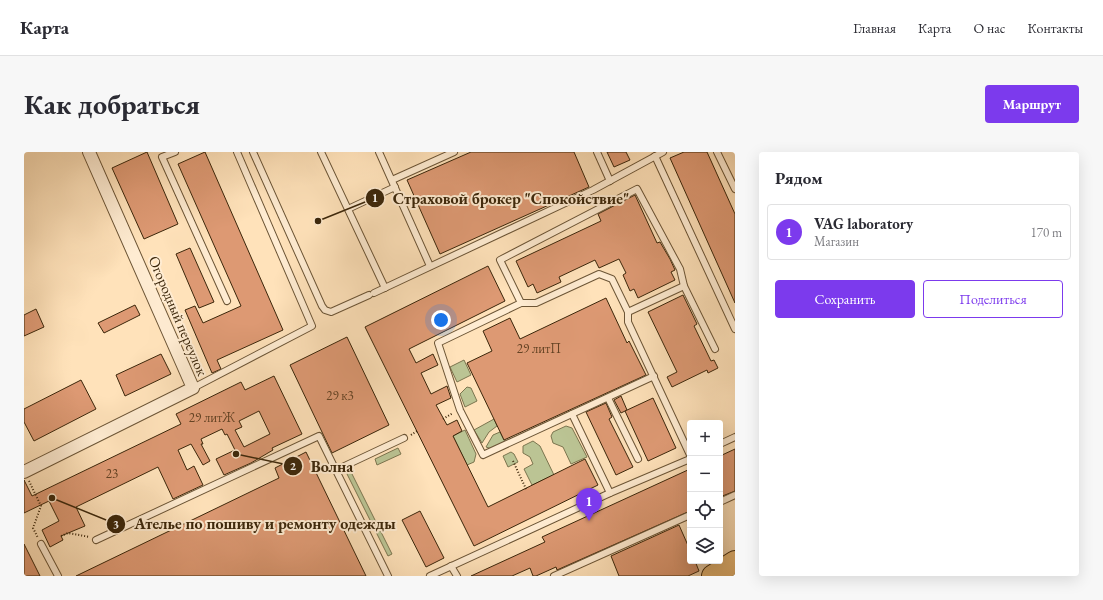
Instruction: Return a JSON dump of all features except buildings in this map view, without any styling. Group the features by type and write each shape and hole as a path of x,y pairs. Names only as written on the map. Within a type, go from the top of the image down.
{"highway":[{"path":"713,576 735,562"}],"street":[{"name":"Огородный переулок","path":"25,474 192,388 89,152"}],"lane":[{"path":"175,152 162,157 227,301"},
{"path":"192,388 312,326 237,152"},
{"path":"253,152 322,306 325,310 330,312 594,190 663,152"},
{"path":"321,152 384,288"},
{"path":"379,152 430,266"},
{"path":"392,180 454,152"},
{"path":"596,152 610,180"},
{"path":"717,152 735,189"},
{"path":"655,156 735,329"},
{"path":"348,209 395,187"},
{"path":"521,303 500,260 637,189 680,269 684,286 715,349"},
{"path":"654,376 483,455 460,410 438,342 521,303 536,303 599,274 612,279 628,312 628,322 654,376 687,449"},
{"path":"628,312 684,286"},
{"path":"608,398 638,459"},
{"path":"572,414 610,493"},
{"path":"96,540 319,436 388,576"},
{"path":"723,443 735,437"},
{"path":"336,470 404,438"},
{"path":"430,576 610,493 687,460"},
{"path":"723,501 735,495"},
{"path":"554,576 687,516"},
{"path":"41,544 58,576"},
{"path":"451,566 457,576"}],"path":[{"path":"443,419 451,414"},
{"path":"513,461 526,489"},
{"path":"25,474 41,506 33,528 41,544"},
{"path":"61,536 68,533 81,534 87,535 96,540"}],"green space":[{"path":"464,360 471,375 457,382 450,367"},
{"path":"467,387 471,388 477,401 465,407 460,394"},
{"path":"494,419 497,426 489,432 482,443 474,430"},
{"path":"566,426 572,428 587,457 571,464 563,447 553,443 551,436 553,432"},
{"path":"465,430 476,454 474,462 467,465 453,436"},
{"path":"500,432 506,444 492,449 486,447 493,435"},
{"path":"533,441 540,446 554,475 532,485 524,469 533,464 530,457 523,453 523,446"},
{"path":"398,448 401,454 377,465 375,459"},
{"path":"511,452 514,454 518,462 508,467 503,456"},
{"path":"350,470 392,554 388,556 346,472"}],"place":[{"name":"Страховой брокер \"Спокойствие\"","path":"318,221"},
{"name":"Волна","path":"236,454"},
{"name":"Ателье по пошиву и ремонту одежды","path":"52,498"},
{"name":"VAG laboratory","path":"589,521"}]}
